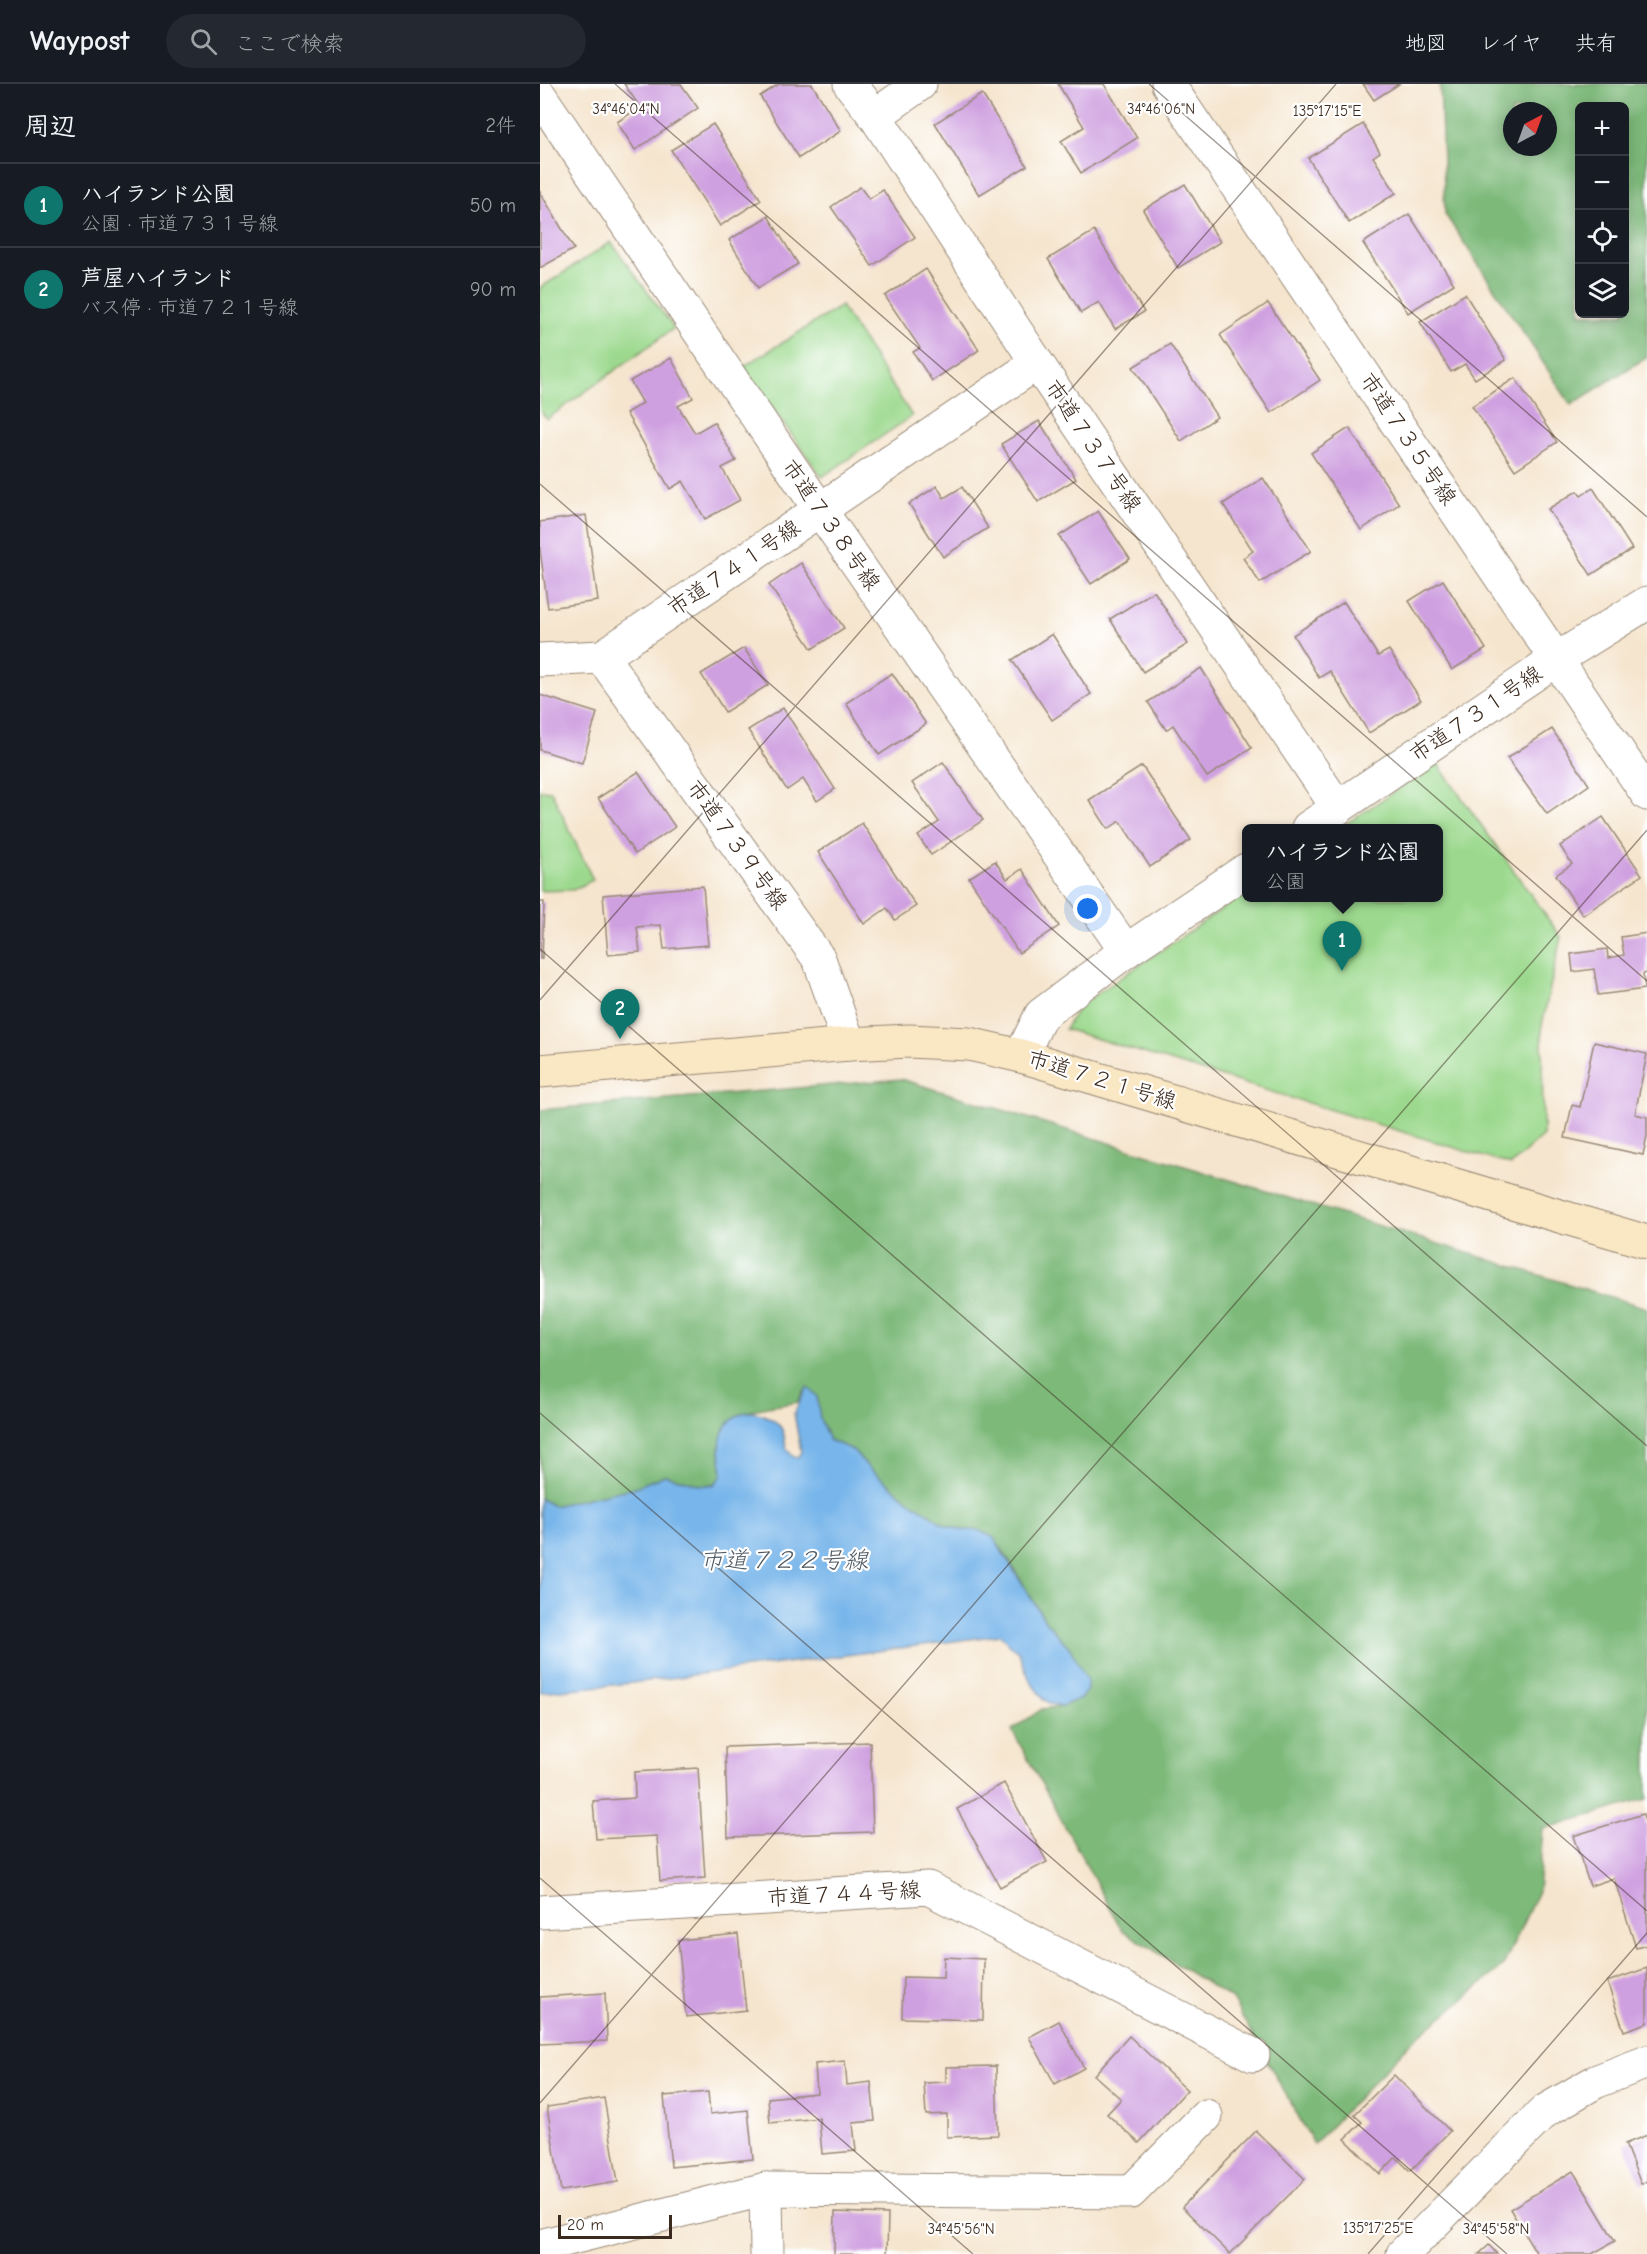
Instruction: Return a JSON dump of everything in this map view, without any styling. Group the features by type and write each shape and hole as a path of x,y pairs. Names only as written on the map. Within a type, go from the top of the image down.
{"street":[{"name":"市道７３７号線","path":"850,84 875,116 1037,363 1338,808"},
{"path":"875,116 920,84"},
{"name":"市道７３５号線","path":"1168,84 1647,794"},
{"name":"市道７３８号線","path":"540,96 820,510 1126,951"},
{"name":"市道７４１号線","path":"602,657 1037,363"},
{"name":"市道７３１号線","path":"1314,824 1557,659 1647,603"},
{"path":"540,660 602,657"},
{"name":"市道７３９号線","path":"602,657 819,959 849,1044"},
{"path":"1021,1056 1041,1015 1126,951 1242,873"},
{"name":"市道７２１号線","path":"540,1071 849,1044 909,1041 969,1044 1021,1056 1647,1242"},
{"name":"市道７４４号線","path":"540,1912 928,1888 1253,2055"},
{"path":"1403,2254 1545,2111 1595,2082 1647,2061"},
{"path":"540,2246 766,2189 1131,2192 1206,2116"},
{"path":"766,2189 767,2254"}],"green space":[{"path":"1440,84 1647,84 1647,357 1571,405 1445,214"},
{"path":"611,242 674,328 547,419 540,410 540,288"},
{"path":"841,306 912,416 822,477 743,367"},
{"path":"1437,763 1561,937 1542,1025 1543,1136 1511,1165 1065,1029 1079,1006 1242,896 1242,902 1443,902 1443,824 1346,824"},
{"path":"540,790 551,791 593,880 573,890 540,891"},
{"path":"901,1079 1647,1308 1647,1799 1543,1829 1538,1891 1503,1966 1410,2043 1314,2144 1232,1999 1122,1930 1012,1730 1042,1709 1062,1706 1069,1647 1046,1622 1000,1546 978,1530 962,1530 945,1525 903,1496 868,1467 853,1450 829,1440 820,1419 817,1396 803,1392 798,1402 751,1411 731,1422 721,1442 722,1475 714,1485 701,1485 665,1475 602,1503 576,1501 553,1506 540,1498 540,1110"}],"water":[{"name":"市道７２２号線","path":"807,1387 817,1396 820,1419 829,1440 853,1450 868,1467 903,1496 945,1525 962,1530 978,1530 993,1537 1046,1622 1069,1647 1087,1680 1087,1690 1081,1698 1062,1706 1051,1704 1043,1699 1030,1681 1019,1653 1000,1635 632,1683 540,1692 540,1498 553,1506 633,1488 665,1475 701,1485 714,1485 722,1475 721,1438 726,1426 733,1419 748,1412 764,1415 778,1424 783,1432 787,1450 794,1457 798,1457 801,1452 794,1413"}],"building":[{"path":"624,84 681,84 698,108 635,150 617,122 640,107"},
{"path":"779,84 812,84 841,131 799,158 760,96"},
{"path":"1058,84 1104,84 1137,138 1081,173 1061,141 1084,127"},
{"path":"1363,84 1399,84 1374,100"},
{"path":"982,94 1027,166 979,195 935,123"},
{"path":"713,124 761,200 720,226 671,150"},
{"path":"1363,124 1380,152 1373,157 1396,193 1349,223 1308,158"},
{"path":"1185,184 1220,242 1178,268 1143,210"},
{"path":"860,187 869,199 883,190 915,237 872,266 831,207"},
{"path":"540,192 574,249 540,268"},
{"path":"1409,214 1454,284 1408,313 1363,243"},
{"path":"768,216 798,264 758,288 729,240"},
{"path":"1094,231 1144,312 1115,329 1099,302 1081,313 1048,259"},
{"path":"926,269 979,350 932,381 913,352 920,348 885,296"},
{"path":"1465,294 1506,360 1475,379 1465,364 1451,372 1420,322"},
{"path":"1268,303 1320,380 1271,413 1220,335"},
{"path":"1170,344 1217,417 1181,441 1133,367"},
{"path":"671,358 693,398 678,406 695,433 714,422 736,461 722,468 740,500 705,519 683,481 670,489 626,413 643,403 630,381"},
{"path":"1515,378 1557,442 1515,470 1472,406"},
{"path":"1039,421 1076,479 1038,502 1001,444"},
{"path":"1349,428 1399,504 1361,530 1311,453"},
{"path":"1263,478 1311,551 1260,583 1243,558 1253,551 1223,504"},
{"path":"937,486 944,498 962,487 988,528 943,557 909,504"},
{"path":"1593,488 1632,549 1591,575 1548,509 1577,491 1581,496"},
{"path":"1098,511 1130,559 1091,584 1059,536"},
{"path":"586,515 598,601 548,608 540,550 540,522"},
{"path":"801,563 844,628 812,649 769,585"},
{"path":"1443,580 1486,649 1452,670 1409,601"},
{"path":"1154,591 1188,644 1143,672 1110,619"},
{"path":"1344,602 1378,656 1389,650 1421,700 1369,733 1330,671 1319,678 1293,635"},
{"path":"1052,634 1091,694 1052,720 1012,660"},
{"path":"744,648 768,685 725,712 701,674"},
{"path":"1201,668 1252,748 1207,777 1173,725 1166,730 1148,702"},
{"path":"892,673 926,724 879,755 846,703"},
{"path":"540,695 597,713 582,763 540,750"},
{"path":"783,708 835,789 817,801 803,779 787,790 748,730"},
{"path":"1552,729 1589,785 1547,814 1507,758"},
{"path":"943,762 983,820 931,855 918,836 939,822 912,783"},
{"path":"1142,766 1191,840 1150,867 1120,821 1108,829 1089,800"},
{"path":"638,772 675,827 635,854 598,798"},
{"path":"1603,817 1642,875 1583,915 1556,875 1572,864 1560,846"},
{"path":"862,823 916,906 895,920 887,908 864,924 818,852"},
{"path":"995,861 1007,879 1022,869 1059,926 1019,953 969,878"},
{"path":"703,886 708,945 664,949 661,925 637,927 640,952 608,955 603,895"},
{"path":"540,902 544,902 542,959 540,959"},
{"path":"1647,933 1647,973 1643,974 1645,989 1598,995 1594,969 1573,972 1571,954 1607,949 1608,958 1624,955 1621,937"},
{"path":"1594,1042 1647,1054 1635,1114 1647,1117 1647,1136 1643,1155 1565,1138 1572,1105 1580,1107"},
{"path":"870,1742 873,1832 728,1837 725,1747"},
{"path":"698,1768 705,1878 660,1881 657,1836 596,1839 593,1801 635,1798 634,1772"},
{"path":"1004,1783 1047,1862 1000,1887 957,1809"},
{"path":"1643,1814 1647,1827 1647,1945 1636,1948 1614,1878 1590,1886 1573,1836"},
{"path":"738,1934 746,2010 686,2017 678,1940"},
{"path":"944,1957 984,1959 983,2020 902,2018 903,1977 943,1978"},
{"path":"1647,1968 1647,2023 1624,2031 1607,1982"},
{"path":"605,1993 607,2041 540,2044 540,1997"},
{"path":"1059,2021 1084,2068 1055,2084 1029,2037"},
{"path":"1129,2036 1187,2090 1139,2143 1107,2114 1121,2099 1094,2075"},
{"path":"845,2061 847,2085 871,2082 875,2121 853,2123 856,2151 822,2154 819,2118 770,2123 768,2098 817,2093 815,2064"},
{"path":"996,2066 998,2135 947,2137 947,2114 926,2115 924,2083 946,2082 946,2067"},
{"path":"1394,2075 1450,2131 1410,2171 1396,2157 1380,2174 1345,2139 1362,2122 1354,2115"},
{"path":"708,2092 710,2114 748,2110 753,2159 671,2167 664,2096"},
{"path":"604,2098 618,2182 561,2191 547,2107"},
{"path":"1256,2131 1305,2179 1230,2254 1182,2207"},
{"path":"1647,2135 1647,2181 1641,2184 1625,2144"},
{"path":"1573,2171 1615,2241 1592,2254 1537,2254 1510,2209"},
{"path":"835,2212 888,2214 887,2254 834,2254"},
{"path":"1489,2245 1497,2254 1479,2254"}],"place":[{"name":"ハイランド公園","path":"1342,971"},
{"name":"芦屋ハイランド","path":"620,1039"}]}
